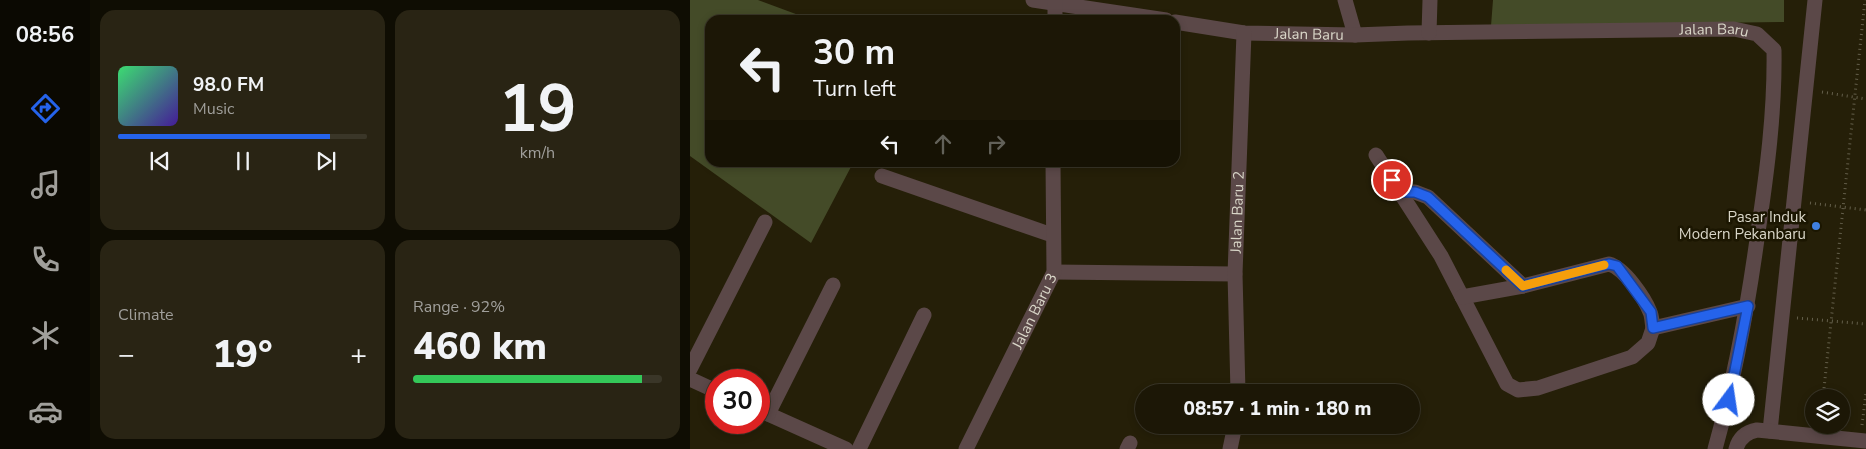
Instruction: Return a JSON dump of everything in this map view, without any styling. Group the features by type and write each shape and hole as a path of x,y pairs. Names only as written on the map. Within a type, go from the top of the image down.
{"street":[{"path":"1033,0 1135,15"},
{"path":"1345,0 1355,35"},
{"path":"1429,33 1430,0"},
{"path":"1770,431 1816,0"},
{"path":"1055,2 1055,15"},
{"name":"Jalan Baru","path":"1180,23 1244,33 1355,35 1734,29 1758,34 1774,50 1774,86 1764,195 1748,306 1733,384 1715,449"},
{"name":"Jalan Baru 2","path":"1238,384 1234,274 1244,33"},
{"path":"1376,155 1441,256 1462,297 1507,384 1518,390 1547,386 1632,357 1648,343 1653,328 1651,312 1617,266 1609,264 1523,286 1462,297"},
{"name":"Jalan Baru 3","path":"966,449 1054,272 1052,236 1053,167"},
{"path":"882,176 1052,236"},
{"path":"1400,192 1415,192 1428,197 1523,286"},
{"path":"690,369 765,222"},
{"path":"1054,272 1234,274"},
{"path":"770,399 833,285"},
{"path":"1653,328 1748,306"},
{"path":"859,449 924,315"},
{"path":"690,379 705,386"},
{"path":"770,415 846,449"},
{"path":"1736,449 1742,438 1749,432 1770,431 1863,441"},
{"path":"1230,449 1233,434"}],"path":[{"path":"1824,389 1866,0"},
{"path":"1806,90 1866,99"},
{"path":"1794,201 1866,210"},
{"path":"1782,316 1866,324"},
{"path":"1863,441 1866,393"}],"green space":[{"path":"690,0 758,0 798,15 705,15 705,167 690,156"},
{"path":"1493,0 1784,0 1784,22 1491,26"},
{"path":"705,167 851,167 811,243"}],"slow traffic":[{"path":"1506,270 1523,286 1604,265"}],"place":[{"name":"Pasar Induk Modern Pekanbaru","path":"1816,226"}],"route":[{"path":"1392,180 1400,192 1415,192 1428,197 1523,286 1609,264 1617,266 1624,272 1651,312 1653,328 1748,306 1729,400"}]}
